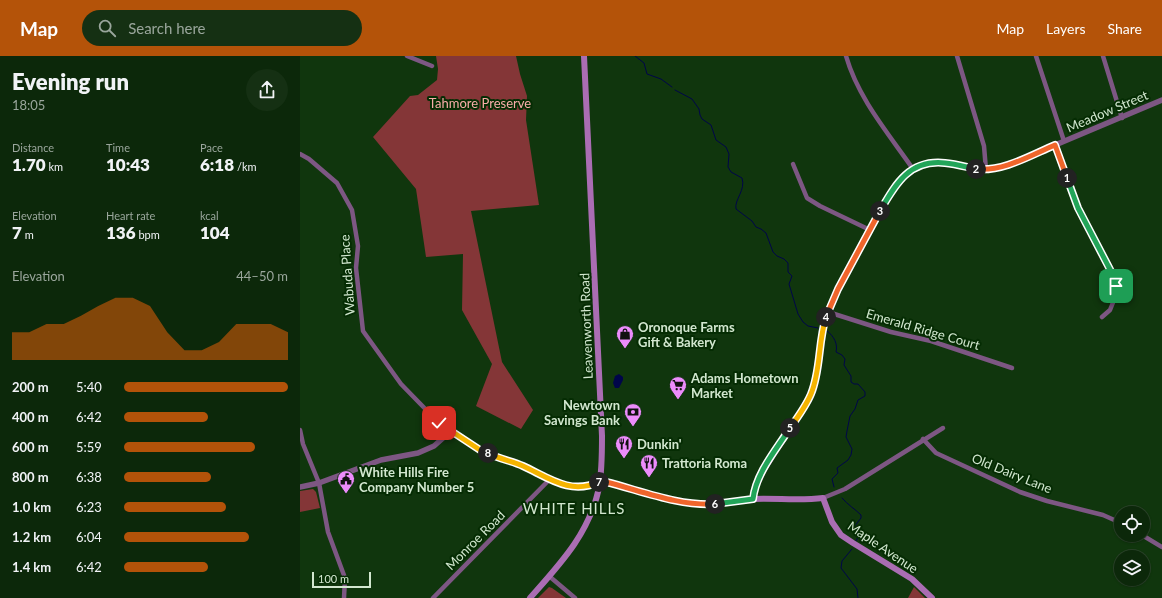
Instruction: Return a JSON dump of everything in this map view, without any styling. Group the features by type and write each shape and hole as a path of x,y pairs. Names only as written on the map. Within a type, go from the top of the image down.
{"main road":[{"name":"Leavenworth Road","path":"530,598 578,541 594,507 600,482 602,436 584,56"},
{"path":"600,482 606,482 642,492 704,505 753,499 803,500 824,498"},
{"name":"Maple Avenue","path":"824,498 832,522 842,535 912,580 932,598"}],"street":[{"path":"407,56 432,66"},
{"path":"846,56 851,73 859,90 913,169"},
{"path":"957,56 984,146 986,170"},
{"path":"1036,56 1064,141"},
{"path":"1103,56 1122,118"},
{"name":"Meadow Street","path":"753,499 755,488 760,476 811,394 816,376 822,331 838,289 896,184 902,178 913,169 926,164 944,163 986,170 1003,166 1122,118 1162,100"},
{"path":"1055,145 1078,208 1115,279 1116,294 1114,300 1110,310 1102,317"},
{"name":"Wabuda Place","path":"300,154 309,159 337,183 352,210 358,246 356,268 363,331 401,384 434,419 451,431"},
{"path":"793,164 807,198 820,206 870,230"},
{"name":"Emerald Ridge Court","path":"828,312 891,332 939,343 1012,368"},
{"path":"824,498 845,489 943,428"},
{"path":"300,430 303,444 319,482 328,532 345,578 344,598"},
{"path":"300,488 381,460 418,454 434,446 451,431 480,450 522,466 549,480 570,486 590,486 600,482"},
{"name":"Old Dairy Lane","path":"923,440 936,453 1020,492 1047,501 1103,515 1114,520"},
{"name":"Monroe Road","path":"433,598 549,480"},
{"path":"1150,540 1162,547"},
{"path":"549,576 574,598"}],"green space":[{"name":"Tahmore Preserve","path":"436,56 516,56 527,96 526,120 539,205 471,211 502,362 533,410 521,429 476,406 492,364 462,310 463,254 426,257 416,189 373,137 410,96 418,95 437,80 438,69"},
{"path":"313,489 316,492 320,508 300,512 300,491"},
{"path":"549,587 552,588 566,598 538,598"},
{"path":"914,587 925,598 908,598"}],"shaded area":[{"path":"619,374 623,377 623,380 619,388 615,388 613,383 615,376"}],"waterway":[{"path":"635,56 644,63 647,74 661,79 672,87"},
{"path":"675,90 692,99 699,109 702,119 711,125 716,140 726,147 729,154 728,167 731,172 742,178 743,182 736,209 752,221 756,227 766,233 773,252 788,263 788,272 792,276 789,284 798,314 803,322 808,326 818,328"},
{"path":"827,331 835,340 836,352 842,355 845,359 844,365 851,376 851,382 858,384 865,392 865,396 858,400 855,409 850,416 846,437 852,449 851,455 848,460 837,468 838,473 832,479 834,487"},
{"path":"842,498 861,515 861,518 854,527 858,537 856,541"},
{"path":"852,549 842,561 841,568 857,589 858,598"}],"place":[{"name":"Oronoque Farms Gift & Bakery","path":"625,349"},
{"name":"Adams Hometown Market","path":"678,400"},
{"name":"Newtown Savings Bank","path":"633,427"},
{"name":"Dunkin'","path":"624,459"},
{"name":"Trattoria Roma","path":"649,478"},
{"name":"White Hills Fire Company Number 5","path":"346,494"}],"district":[{"name":"WHITE HILLS","path":"574,508"}],"route":[{"path":"439,423 480,450 522,466 560,484 570,486 590,486 600,482 606,482 676,501 704,505 753,499 755,488 760,476 807,403 811,394 815,383 823,326 838,289 896,184 908,172 918,166 935,162 986,170 1013,163 1055,145 1078,208 1115,279 1116,286"}]}
